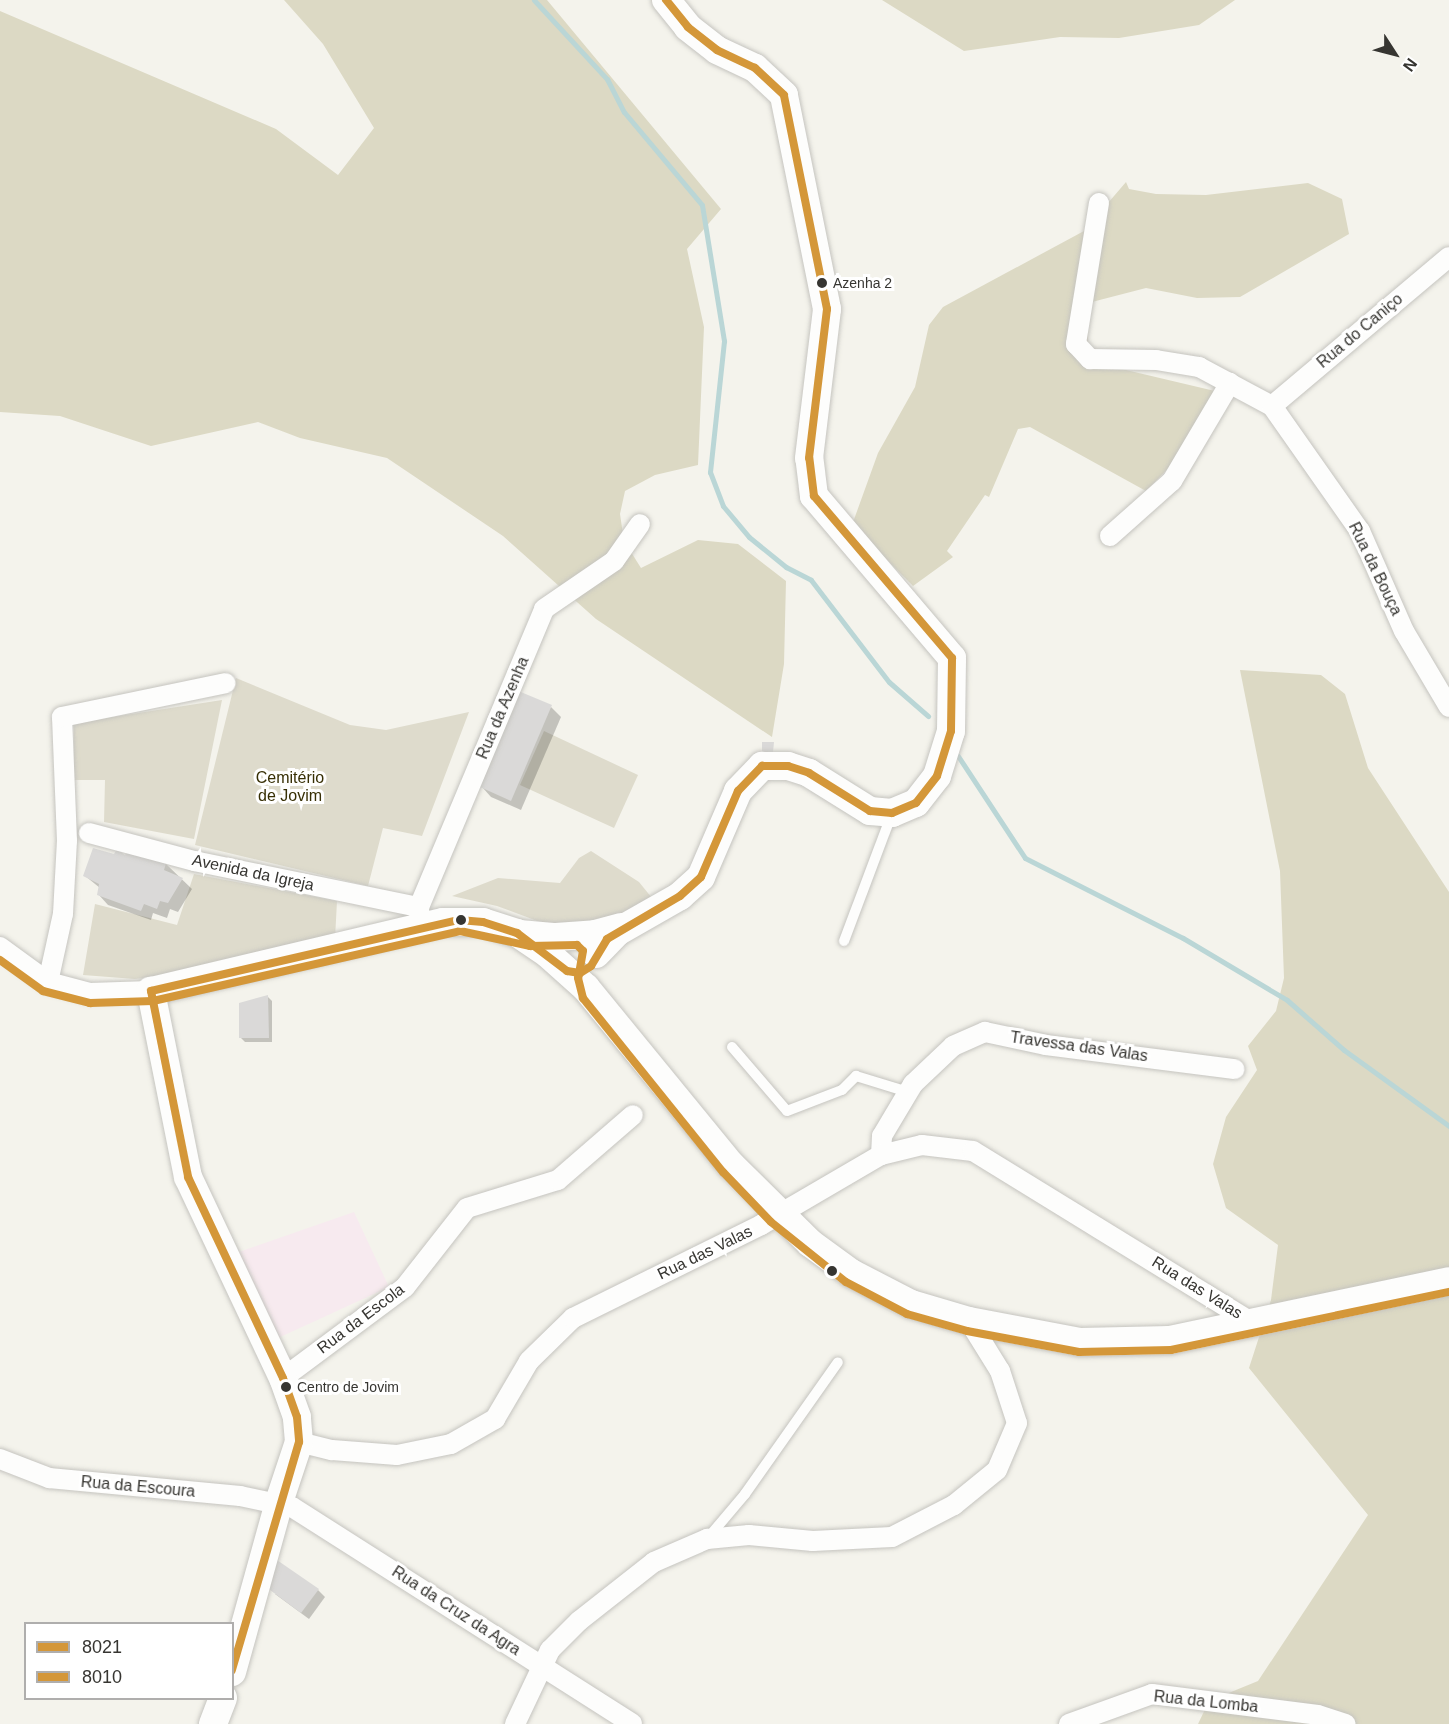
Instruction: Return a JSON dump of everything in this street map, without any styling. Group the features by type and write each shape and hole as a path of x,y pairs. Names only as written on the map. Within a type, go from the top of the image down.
{"street":[{"path":"577,954 605,933 628,924 680,896 701,877 738,790 762,766 788,766 809,773 870,811 892,813 916,803 937,776 951,731 952,658 814,496 809,458 827,309 784,94 755,68 717,50 688,27 666,0"},
{"path":"1099,203 1076,344 1090,359 1178,363 1199,367 1272,406"},
{"name":"Rua do Caniço","path":"1272,406 1449,257"},
{"path":"1110,536 1172,481 1230,383"},
{"name":"Rua da Bouça","path":"1272,406 1360,531 1404,631 1449,707"},
{"name":"Rua da Azenha","path":"420,917 544,609 614,561 640,524"},
{"path":"48,982 63,914 66,851 62,717 226,683"},
{"name":"Avenida da Igreja","path":"88,833 420,917"},
{"path":"0,947 48,982 90,993 151,991 420,917 472,920 577,954 589,985 601,1005 731,1165 779,1215 851,1274 911,1304 969,1321 1080,1342 1170,1340 1449,1281"},
{"path":"151,991 188,1177 295,1403 299,1442 279,1502 234,1665"},
{"name":"Travessa das Valas","path":"881,1155 882,1136 908,1092 953,1046 985,1032 1046,1045 1234,1069"},
{"name":"Rua da Escola","path":"283,1378 405,1287 467,1208 558,1180 633,1115"},
{"name":"Rua das Valas","path":"299,1442 332,1450 397,1455 451,1444 495,1419 529,1361 573,1318 779,1215 881,1155 922,1145 973,1150 1253,1323"},
{"path":"516,1724 541,1666 579,1621 654,1562 707,1539 749,1535 813,1541 892,1537 954,1504 997,1470 1017,1423 1000,1371 969,1321"},
{"name":"Rua da Escoura","path":"0,1459 49,1478 279,1502"},
{"name":"Rua da Cruz da Agra","path":"279,1502 300,1512 632,1724"},
{"name":"Rua da Lomba","path":"1069,1724 1152,1694 1318,1715 1346,1724"},
{"path":"213,1724 222,1700"}],"lane":[{"path":"844,941 892,813"},
{"path":"732,1047 787,1111 842,1090 856,1076 908,1092"},
{"path":"707,1539 746,1494 838,1362"}],"shaded area":[{"path":"284,0 547,0 721,209 687,249 704,327 698,465 655,475 625,491 620,514 624,541 641,568 698,540 738,544 786,581 784,664 772,737 596,619 503,536 387,458 300,438 258,422 151,446 60,416 0,412 0,11 276,129 338,175 374,128 323,44"},
{"path":"882,0 1235,0 1199,25 1119,38 1060,37 964,51"},
{"path":"1126,182 1129,189 1156,194 1206,195 1308,183 1342,199 1349,234 1240,297 1197,298 1146,288 1088,303 1088,361 1219,392 1190,446 1146,491 1030,427 1018,429 989,497 985,495 947,551 953,557 913,586 852,525 878,453 915,387 929,325 943,307 1084,231"},
{"path":"1240,670 1321,675 1345,694 1368,768 1449,892 1449,1724 1198,1724 1209,1701 1258,1681 1368,1515 1249,1368 1271,1300 1278,1245 1226,1208 1213,1164 1226,1117 1257,1070 1248,1046 1276,1011 1284,978 1280,871"},
{"path":"354,1212 389,1287 276,1339 236,1253"}],"green space":[{"name":"Cemitério de Jovim","path":"236,678 350,725 386,730 469,712 422,836 383,828 368,886 195,845"},
{"path":"222,700 194,839 104,822 105,780 74,780 74,723"},
{"path":"544,731 638,775 614,828 520,785"},
{"path":"591,851 639,882 652,898 612,921 548,925 497,906 452,896 498,878 560,883 579,858"},
{"path":"194,874 337,901 335,939 180,974 135,979 83,975 95,904 177,925"}],"building":[{"path":"516,690 552,705 511,801 480,787"},
{"path":"762,742 774,742 773,752 762,752"},
{"path":"93,848 114,854 117,849 125,855 129,849 166,863 164,870 183,878 168,903 160,901 157,909 144,904 141,911 97,895 99,884 83,876"},
{"path":"268,995 269,1038 239,1038 239,1003"},
{"path":"274,1558 319,1589 301,1613 266,1587"}],"waterway":[{"path":"534,0 607,79 624,112 702,205 724,341 710,472 723,506 749,537 786,567 811,580 889,682 928,716"},
{"path":"958,756 1025,858 1183,938 1287,1000 1344,1050 1449,1126"}],"transit line":[{"name":"8021","path":"151,991 459,920 483,922 517,933 567,971 580,973 591,966 607,939 680,896 701,877 738,791 762,766 788,766 809,773 870,811 892,813 916,803 937,776 951,731 952,658 814,496 809,458 827,309 784,95 755,68 717,50 688,27 666,0"},
{"name":"8010","path":"0,960 43,991 90,1003 153,1001 460,931 530,946 577,945 583,951 578,978 583,998 723,1172 771,1222 846,1282 907,1314 967,1331 1079,1352 1171,1350 1449,1292"},
{"name":"8021","path":"151,991 188,1177 283,1378 297,1417 299,1442 234,1663"}],"place":[{"name":"Azenha 2","path":"822,283"},
{"name":"Centro de Jovim","path":"286,1387"}]}
